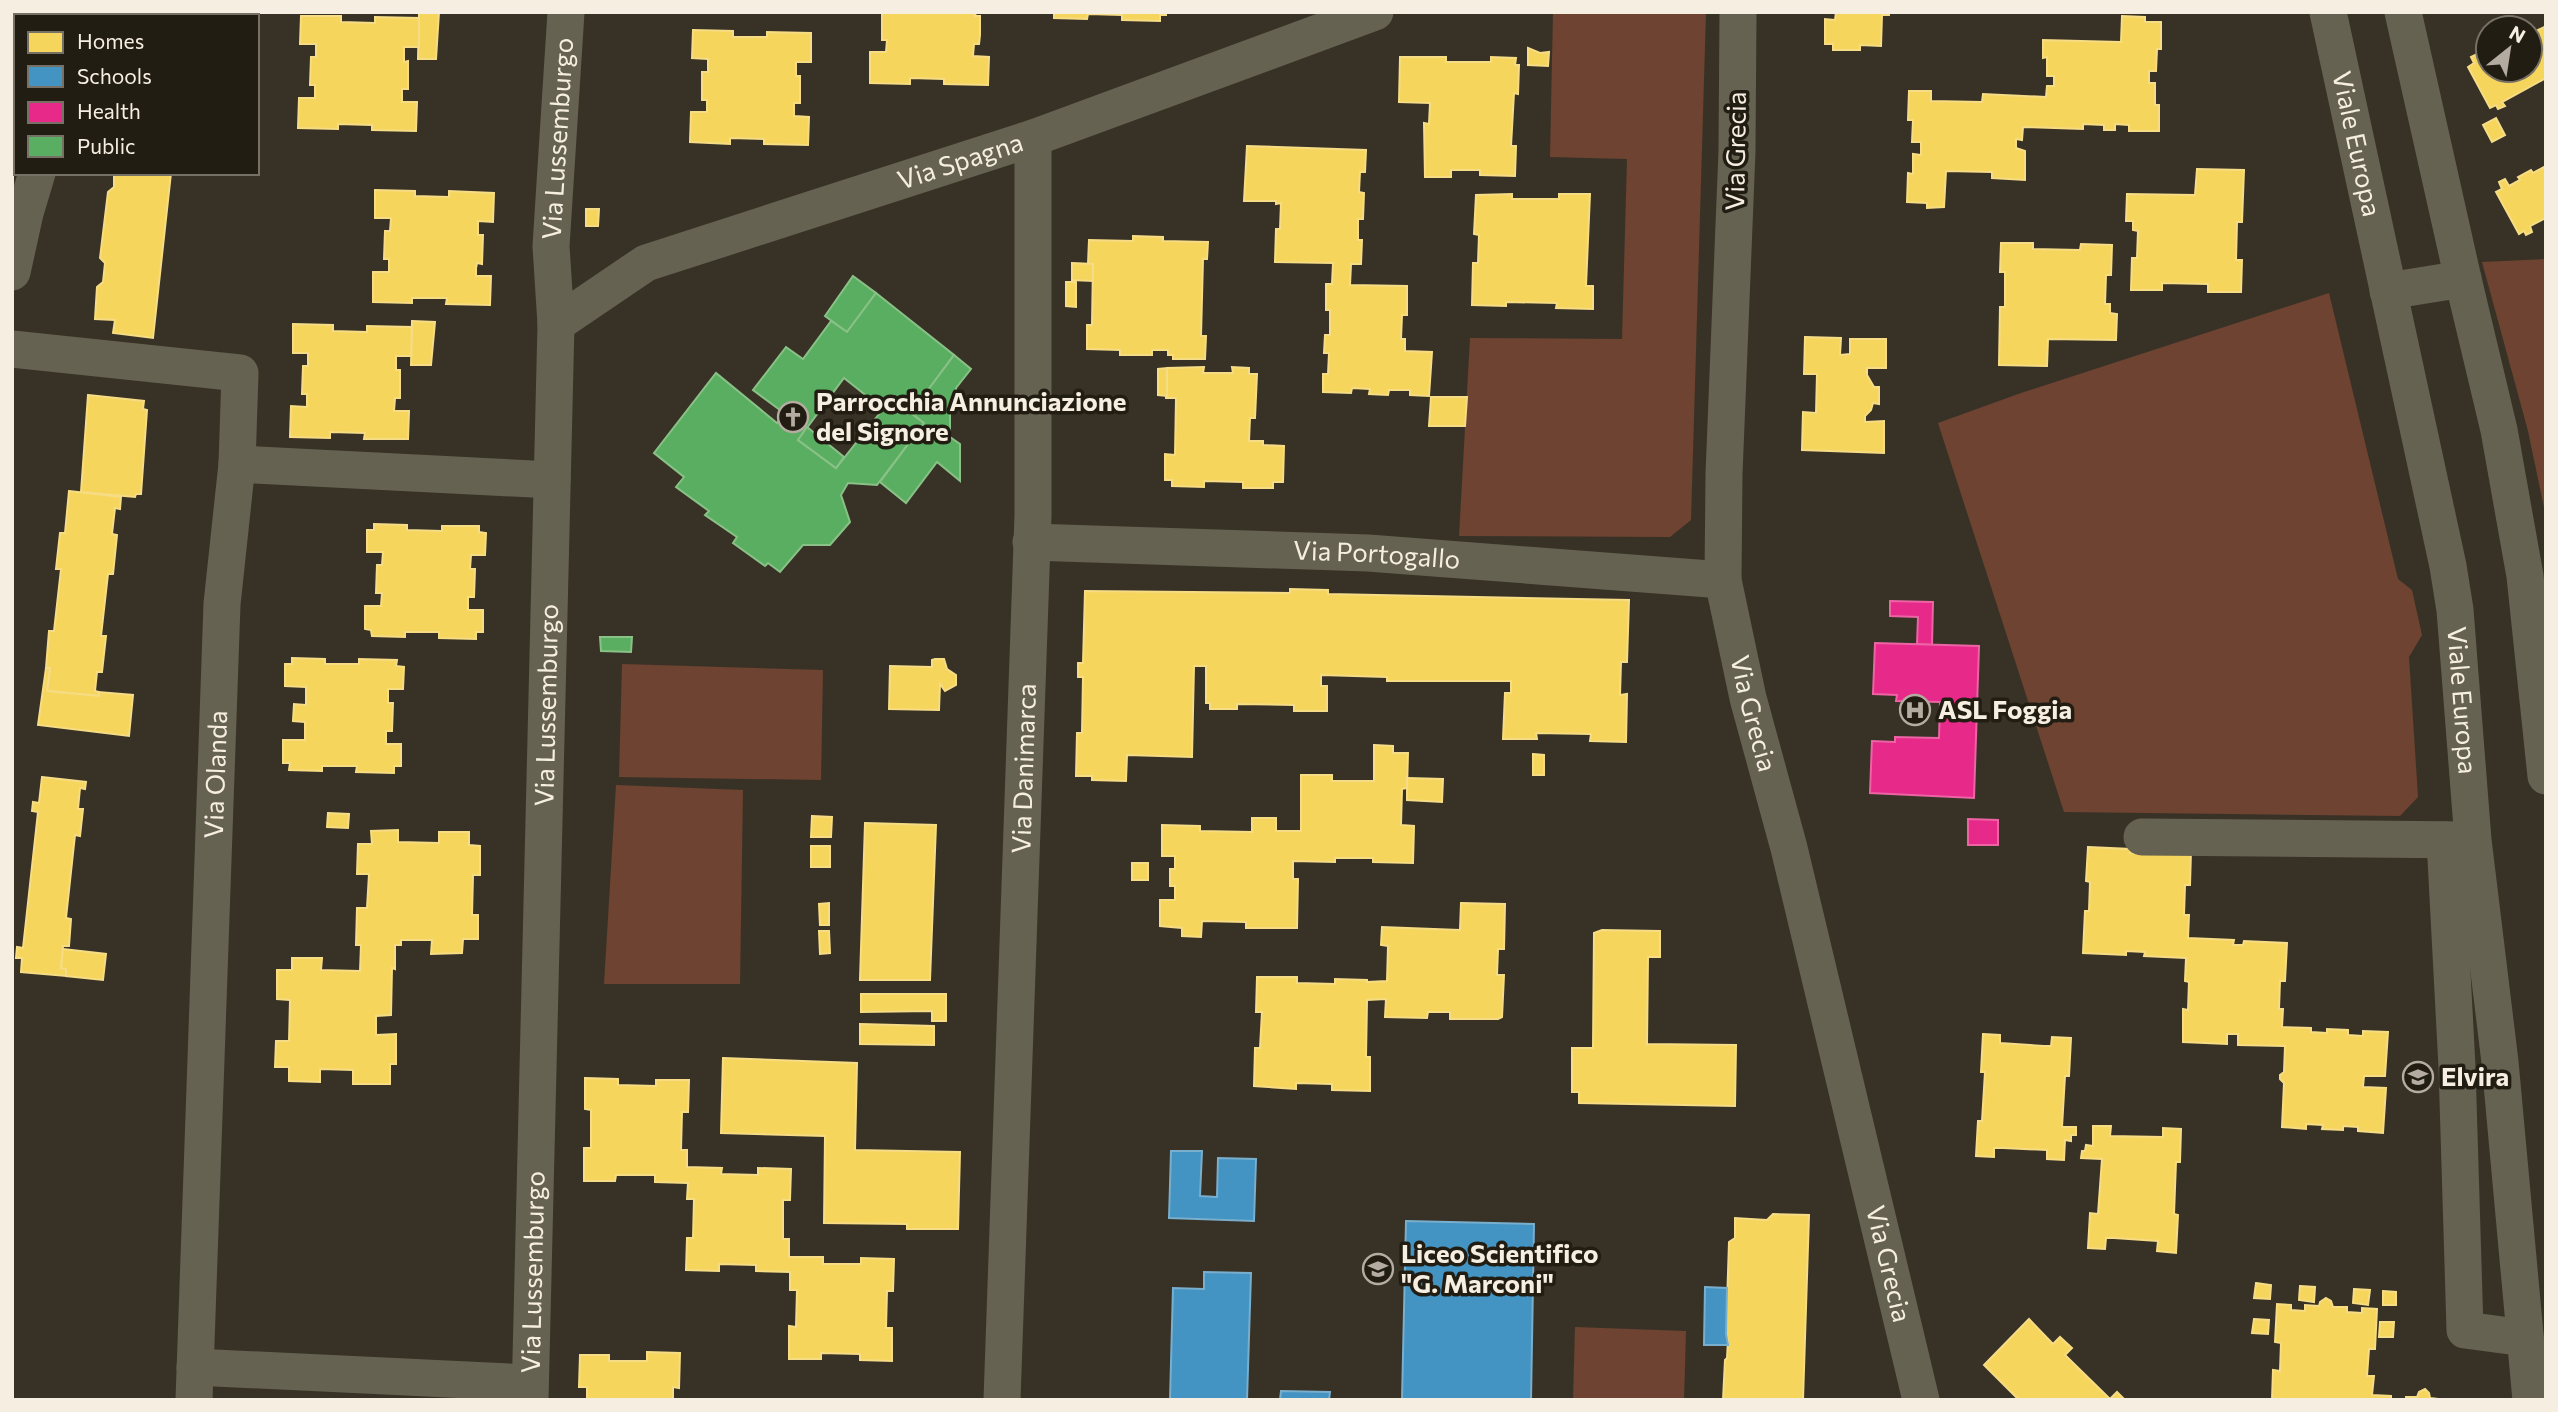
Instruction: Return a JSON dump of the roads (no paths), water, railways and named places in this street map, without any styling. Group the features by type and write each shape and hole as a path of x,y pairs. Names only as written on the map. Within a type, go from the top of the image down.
{"street":[{"name":"Via Lussemburgo","path":"530,1392 556,324 551,246 566,12"},
{"name":"Via Spagna","path":"556,324 646,263 1033,138 1375,12"},
{"name":"Via Grecia","path":"1738,12 1737,151 1724,474 1723,580 1748,698 1789,848 1921,1400"},
{"name":"Viale Europa","path":"2328,12 2448,566 2455,610 2459,839 2504,1106 2531,1400"},
{"path":"2403,12 2499,430 2525,576 2546,776"},
{"name":"Via Danimarca","path":"1002,1400 1031,542 1033,138"},
{"path":"12,272 36,175"},
{"path":"2388,291 2463,279"},
{"name":"Via Olanda","path":"26,351 240,373 237,464 222,604 195,1383"},
{"path":"237,464 552,480"},
{"name":"Via Portogallo","path":"1031,542 1368,553 1723,580"},
{"path":"2142,838 2459,839 2459,1111 2465,1330 2525,1338"},
{"path":"2459,1111 2504,1106"},
{"path":"195,1383 327,1374 530,1392"}],"place":[{"name":"Parrocchia Annunciazione del Signore","path":"793,417"},
{"name":"ASL Foggia","path":"1915,710"},
{"name":"Elvira","path":"2418,1077"},
{"name":"Liceo Scientifico \"G. Marconi\"","path":"1378,1269"}]}
